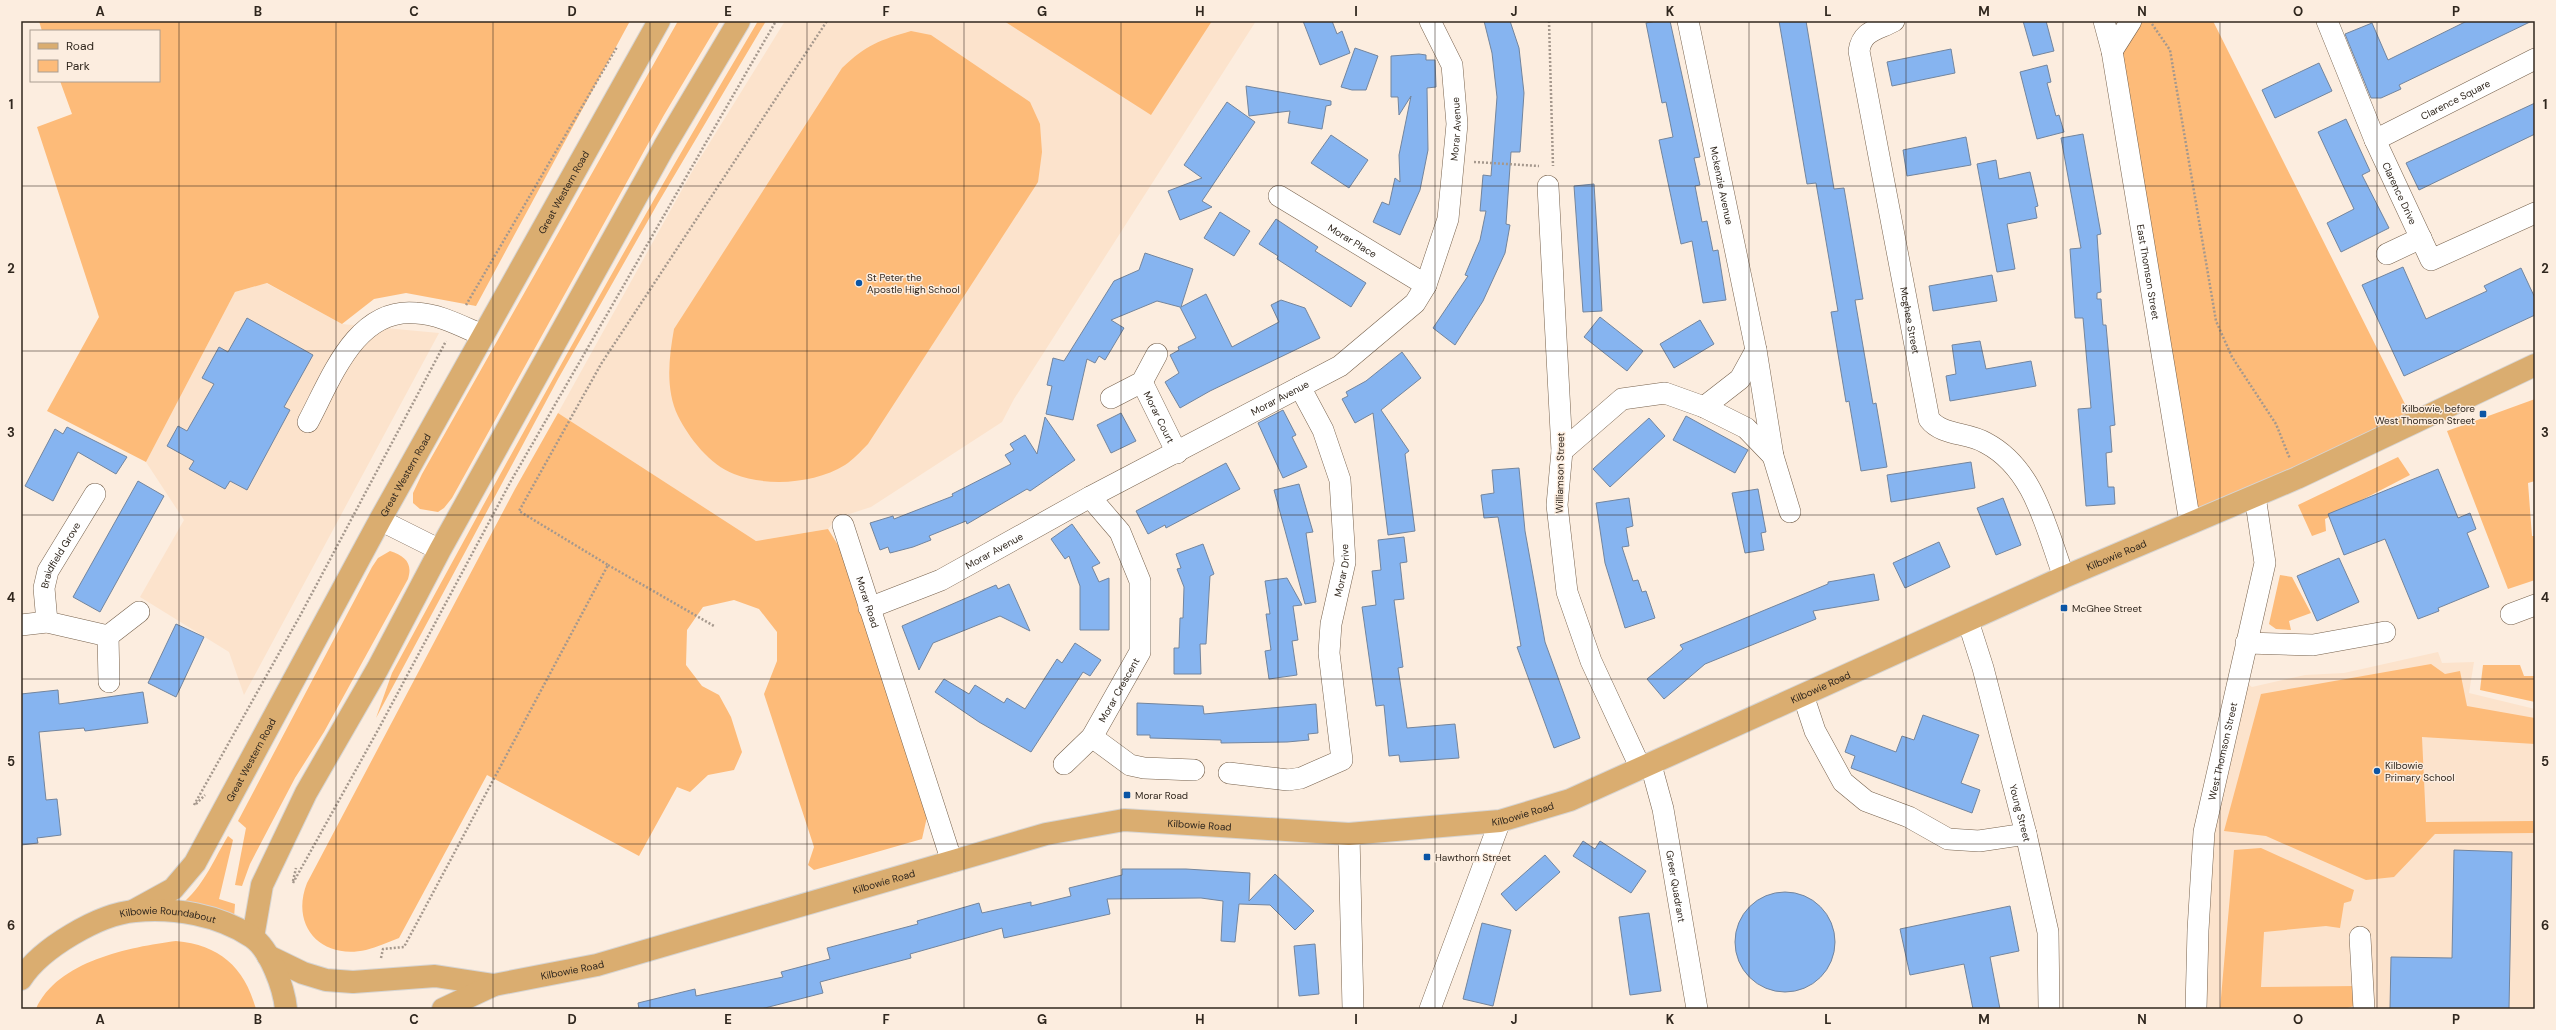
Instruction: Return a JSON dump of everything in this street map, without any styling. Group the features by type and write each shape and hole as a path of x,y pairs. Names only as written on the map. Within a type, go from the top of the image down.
{"main road":[{"name":"Great Western Road","path":"133,911 173,889 195,864 380,520 482,335 659,21"},
{"path":"253,937 258,895 282,840 378,668 440,550 664,147 739,21"},
{"name":"Kilbowie Road","path":"443,1009 494,985 597,965 1046,834 1124,820 1349,834 1500,821 1570,800 2064,577 2297,478 2535,365"},
{"name":"Kilbowie Roundabout","path":"21,979 39,957 74,933 133,911 171,911 202,916 225,923 253,937 268,956 281,985 286,1009"},
{"path":"268,956 303,973 326,980 353,982 435,976 494,985"}],"street":[{"name":"Morar Avenue","path":"869,608 941,580 1090,497 1177,453 1340,366 1415,303 1426,285 1448,219 1457,124 1452,65 1430,21"},
{"name":"Mckenzie Avenue","path":"1688,21 1756,350 1773,456 1790,512"},
{"name":"Mcghee Street","path":"1894,21 1868,32 1860,43 1859,51 1929,419 1937,428 1986,442 2005,455 2021,473 2030,486 2064,577"},
{"name":"East Thomson Street","path":"2104,21 2112,51 2190,523"},
{"path":"2112,51 2131,21"},
{"name":"Clarence Drive","path":"2327,21 2375,140 2431,260 2535,213"},
{"name":"Clarence Square","path":"2375,140 2535,59"},
{"name":"Williamson Street","path":"1548,186 1562,451 1558,505 1567,592 1591,661 1646,767"},
{"name":"Morar Place","path":"1278,196 1426,285"},
{"path":"2387,254 2421,238"},
{"path":"308,422 342,359 359,336 376,321 398,312 417,312 455,324 482,335"},
{"path":"1704,407 1740,379 1756,350"},
{"name":"Morar Court","path":"1111,398 1142,382 1157,354"},
{"name":"Morar Court","path":"1142,382 1177,453"},
{"name":"Morar Drive","path":"1229,773 1288,780 1301,778 1342,760 1329,653 1331,624 1345,562 1340,480 1323,430 1300,387"},
{"name":"Mckenzie Avenue","path":"1562,451 1622,399 1665,393 1704,407 1746,428 1773,456"},
{"name":"Braidfield Grove","path":"47,622 44,588 48,571 95,494"},
{"name":"West Thomson Street","path":"2196,1009 2198,930 2204,832 2265,563 2255,496"},
{"name":"Morar Crescent","path":"1064,764 1092,738 1140,652 1140,581 1120,532 1090,497"},
{"path":"380,520 440,550"},
{"name":"Morar Road","path":"843,525 952,862"},
{"path":"2511,614 2535,605"},
{"path":"108,636 139,612"},
{"name":"Young Street","path":"1968,621 1983,668 2026,834 2048,932 2049,1009"},
{"path":"21,625 47,622 108,636"},
{"path":"2246,644 2313,645 2385,632"},
{"path":"108,636 109,682"},
{"path":"1803,695 1815,732 1843,782 1866,801 1909,816 1948,840 1979,841 2026,834"},
{"path":"1092,738 1130,765 1144,768 1194,770"},
{"name":"Greer Quadrant","path":"1646,767 1663,809 1697,1009"},
{"path":"1430,1009 1500,821"},
{"path":"1349,834 1353,1009"},
{"path":"2360,937 2364,1009"}],"path":[{"path":"293,883 378,730 511,481 776,21"},
{"path":"714,626 608,565 519,511 601,364 827,21"},
{"path":"1454,161 1553,167 1549,21"},
{"path":"2150,21 2170,50 2216,321 2232,356 2276,424 2297,478"},
{"path":"194,806 301,614 455,324 621,41"},
{"path":"374,958 382,958 383,949 404,947 608,565"}],"shaded area":[{"name":"St Peter the Apostle High School","path":"785,21 1256,21 1014,399 1002,422 871,507 837,518 828,529 756,541 558,413 694,168"},
{"path":"266,283 342,324 439,333 244,695 229,652 140,597 184,520 146,462 235,292"},
{"name":"Kilbowie Primary School","path":"2438,652 2442,663 2474,662 2469,693 2535,709 2535,1009 2196,1009 2198,930 2240,678 2252,687 2305,675 2344,673"}],"green space":[{"path":"39,21 630,21 476,306 406,293 374,299 342,324 267,283 235,292 146,462 47,411 99,317 37,127 72,114 60,82 160,82 160,30 42,30"},
{"path":"678,21 720,21 664,115 452,498 444,508 438,512 420,509 413,503 413,493 422,474"},
{"path":"758,21 766,21 658,203 558,379 376,718 392,673 482,508 618,263"},
{"path":"1004,21 1212,21 1151,115"},
{"path":"2131,21 2213,21 2416,426 2190,523 2112,51"},
{"path":"911,31 931,35 1030,102 1040,124 1042,152 1038,182 868,444 851,461 833,471 819,476 790,482 761,481 734,474 725,470 701,450 694,442 678,416 671,395 669,373 674,329 842,68 874,44"},
{"path":"2535,399 2535,481 2528,483 2532,536 2535,536 2535,580 2508,589 2447,431"},
{"path":"558,413 756,541 828,529 843,553 927,817 922,839 814,870 808,865 814,847 764,694 777,661 777,632 759,609 734,600 703,607 687,630 686,665 702,686 719,695 731,717 742,752 734,770 708,775 690,792 677,787 639,856 487,775 399,938 366,950 350,952 335,950 323,945 313,936 306,926 303,913 303,899 307,883 515,489"},
{"path":"2398,457 2410,475 2325,519 2326,531 2312,536 2298,505"},
{"path":"390,551 400,555 408,564 408,579 324,732 295,778 250,864 242,886 235,885 246,828 238,821 372,567 378,558"},
{"path":"2280,575 2292,577 2311,613 2289,621 2291,630 2276,629 2269,624"},
{"path":"2431,664 2445,674 2460,671 2467,706 2535,718 2535,744 2422,737 2426,822 2533,821 2534,833 2435,834 2394,877 2366,880 2266,836 2224,831 2261,694"},
{"path":"2483,665 2520,665 2524,676 2535,676 2535,702 2480,690"},
{"path":"228,836 233,840 219,899 235,904 234,918 185,904 185,901 204,879"},
{"path":"2261,848 2354,890 2351,901 2344,903 2340,928 2326,926 2264,932 2261,987 2356,986 2354,1006 2344,1009 2220,1009 2234,850"},
{"path":"176,941 205,947 228,960 244,981 251,994 256,1009 36,1009 46,993 60,979 77,968 117,952"}],"building":[{"path":"1303,21 1332,21 1337,34 1342,31 1350,53 1320,65"},
{"path":"1484,21 1510,21 1519,48 1524,93 1520,152 1511,152 1506,224 1510,225 1505,253 1483,301 1455,345 1433,328 1468,276 1465,275 1480,240 1486,211 1480,211 1483,175 1491,176 1497,97 1492,53"},
{"path":"1670,21 1700,157 1694,158 1700,185 1695,186 1702,222 1707,221 1713,251 1718,250 1726,300 1703,303 1692,241 1681,244 1659,140 1673,137 1666,102 1662,103 1646,23"},
{"path":"1779,21 1806,21 1834,189 1844,188 1863,299 1855,300 1873,404 1876,403 1887,467 1861,471 1849,401 1846,402 1831,312 1838,311 1816,183 1807,184"},
{"path":"2023,21 2046,21 2054,51 2033,56"},
{"path":"2467,21 2532,21 2399,85 2401,89 2381,98 2371,98 2345,34 2372,23 2388,60"},
{"path":"1355,48 1378,56 1366,90 1352,90 1341,87"},
{"path":"1951,49 1955,73 1892,86 1887,62"},
{"path":"1426,55 1426,60 1435,60 1436,87 1427,88 1428,150 1420,190 1400,235 1373,222 1382,202 1389,205 1395,178 1400,182 1399,155 1411,96 1399,115 1398,97 1391,97 1391,56"},
{"path":"2319,63 2332,91 2275,118 2262,90"},
{"path":"2047,65 2051,82 2047,83 2056,116 2059,115 2064,132 2037,139 2020,72"},
{"path":"1246,86 1331,101 1331,105 1326,106 1322,129 1288,123 1290,111 1249,116"},
{"path":"1227,102 1255,122 1202,201 1212,207 1180,220 1168,191 1202,178 1184,165"},
{"path":"2535,103 2535,134 2419,190 2406,163"},
{"path":"2346,119 2370,171 2362,175 2389,228 2341,252 2327,223 2354,209 2318,132"},
{"path":"2083,134 2101,234 2097,235 2101,292 2097,293 2097,299 2101,299 2103,325 2106,325 2115,425 2110,426 2112,452 2106,453 2108,487 2114,487 2115,504 2086,506 2078,409 2091,408 2083,318 2075,318 2070,249 2081,248 2061,138"},
{"path":"1331,135 1368,160 1349,188 1311,163"},
{"path":"1966,137 1971,165 1907,176 1903,150"},
{"path":"1996,160 1999,179 2030,172 2038,206 2035,207 2037,218 2007,224 2015,269 1997,272 1977,164"},
{"path":"1594,184 1602,311 1583,312 1574,186"},
{"path":"1220,212 1250,231 1234,256 1204,238"},
{"path":"1276,219 1318,247 1315,251 1366,283 1351,307 1277,259 1278,256 1259,244"},
{"path":"1145,253 1193,269 1181,307 1206,294 1232,347 1279,322 1271,305 1281,300 1305,308 1320,338 1210,391 1180,408 1165,382 1179,373 1170,355 1179,350 1178,347 1196,338 1180,307 1157,301 1111,320 1124,328 1105,360 1099,356 1095,363 1087,359 1073,420 1046,414 1052,386 1047,385 1053,358 1064,361 1114,281 1139,270"},
{"path":"2403,267 2426,319 2487,291 2484,286 2521,268 2535,298 2535,315 2404,376 2362,285"},
{"path":"1992,275 1997,301 1933,311 1929,286"},
{"path":"1600,317 1643,351 1627,371 1584,337"},
{"path":"247,318 313,355 284,407 290,410 247,490 230,481 225,489 189,469 194,461 167,446 178,426 187,431 214,384 202,378 219,347 228,352"},
{"path":"1700,320 1714,344 1674,368 1660,344"},
{"path":"1980,341 1986,369 2031,361 2036,386 1950,401 1946,376 1956,374 1952,345"},
{"path":"1402,352 1421,378 1381,410 1409,451 1405,454 1415,531 1388,535 1373,413 1355,423 1342,399 1348,396 1346,392 1366,381"},
{"path":"1283,410 1296,435 1292,437 1307,467 1283,478 1258,423"},
{"path":"1121,413 1136,441 1111,453 1097,425"},
{"path":"1686,416 1748,450 1735,473 1673,440"},
{"path":"1045,417 1075,460 1030,491 1027,489 967,524 966,521 929,536 931,540 913,547 890,553 888,547 880,550 870,523 893,516 894,519 953,496 952,494 1011,464 1005,455 1014,450 1010,444 1025,435 1037,454"},
{"path":"1649,418 1665,436 1610,487 1593,469"},
{"path":"67,427 127,457 116,474 78,452 53,501 25,486 55,429 63,434"},
{"path":"1971,462 1975,488 1891,502 1887,475"},
{"path":"1226,463 1240,489 1166,528 1165,525 1148,534 1136,511"},
{"path":"1519,468 1525,531 1545,642 1580,738 1554,748 1517,647 1521,646 1498,517 1484,518 1481,495 1494,493 1492,470"},
{"path":"2438,469 2458,518 2470,513 2476,529 2467,533 2489,587 2438,608 2439,611 2418,619 2385,539 2344,555 2328,514"},
{"path":"138,481 164,496 100,612 73,597"},
{"path":"1299,484 1313,532 1306,533 1316,602 1305,604 1274,490"},
{"path":"1758,489 1766,532 1761,533 1764,550 1745,553 1732,493"},
{"path":"1629,498 1633,526 1626,528 1629,546 1622,547 1633,581 1638,580 1642,592 1646,591 1655,618 1625,628 1605,563 1596,503"},
{"path":"2003,498 2021,545 1996,555 1977,508"},
{"path":"1072,524 1100,563 1092,567 1099,582 1109,578 1109,630 1080,630 1080,586 1069,556 1065,559 1051,539"},
{"path":"1404,537 1407,562 1400,563 1404,599 1394,600 1403,667 1398,668 1407,728 1455,724 1459,758 1400,762 1399,755 1389,756 1384,705 1376,706 1362,607 1376,605 1372,571 1381,570 1378,540"},
{"path":"1939,542 1950,567 1905,588 1893,563"},
{"path":"1203,544 1214,574 1210,576 1206,644 1200,644 1201,674 1174,674 1174,648 1179,648 1180,618 1183,618 1184,587 1177,569 1181,568 1176,554"},
{"path":"2339,558 2359,602 2317,621 2297,576"},
{"path":"1874,574 1879,600 1813,611 1816,619 1705,664 1664,699 1647,679 1683,649 1680,645 1828,584 1828,582"},
{"path":"1287,578 1302,605 1293,606 1298,640 1292,641 1297,675 1269,679 1265,651 1271,650 1266,614 1270,614 1265,581"},
{"path":"1009,584 1030,631 1000,616 933,643 919,670 902,626 996,585 998,589"},
{"path":"176,624 204,637 176,697 148,683"},
{"path":"1075,643 1101,660 1090,676 1083,672 1031,752 979,722 935,692 944,679 969,694 975,685 1004,703 1007,698 1025,709 1057,659 1062,663"},
{"path":"58,690 59,704 143,692 148,723 85,731 84,728 39,732 46,800 57,799 61,835 37,838 38,843 21,845 21,694"},
{"path":"1137,703 1203,706 1204,714 1316,704 1318,733 1308,734 1309,740 1287,742 1221,743 1221,740 1150,738 1150,735 1137,735"},
{"path":"1923,715 1979,735 1961,783 1980,790 1972,813 1851,768 1855,756 1845,752 1851,735 1896,752 1902,736 1914,740"},
{"path":"1583,841 1595,849 1600,841 1646,871 1631,893 1573,856"},
{"path":"2454,850 2512,852 2509,1009 2390,1009 2391,957 2452,958"},
{"path":"1545,855 1560,872 1516,911 1501,894"},
{"path":"1122,869 1186,869 1250,873 1249,901 1275,874 1314,911 1295,930 1270,905 1239,904 1235,942 1221,941 1223,901 1201,898 1107,899 1110,914 1004,938 1002,928 910,954 911,958 820,982 823,993 761,1009 639,1009 638,1003 695,989 696,996 783,977 781,972 830,959 827,948 918,924 917,921 979,903 982,913 1031,902 1031,906 1071,896 1069,888 1122,875"},
{"path":"1785,892 1804,896 1820,907 1831,923 1835,942 1831,961 1820,977 1804,988 1785,992 1766,988 1750,977 1739,961 1735,942 1739,923 1750,907 1766,896"},
{"path":"2010,906 2019,951 1990,957 2000,1009 1973,1009 1964,964 1910,975 1900,929"},
{"path":"1649,913 1661,991 1630,995 1619,917"},
{"path":"1482,923 1511,930 1493,1006 1463,999"},
{"path":"1315,944 1319,994 1299,996 1294,946"}],"place":[{"name":"St Peter the Apostle High School","path":"859,283"},
{"name":"Kilbowie, before West Thomson Street","path":"2483,414"},
{"name":"McGhee Street","path":"2064,608"},
{"name":"Kilbowie Primary School","path":"2377,771"},
{"name":"Morar Road","path":"1127,795"},
{"name":"Hawthorn Street","path":"1427,857"}]}
